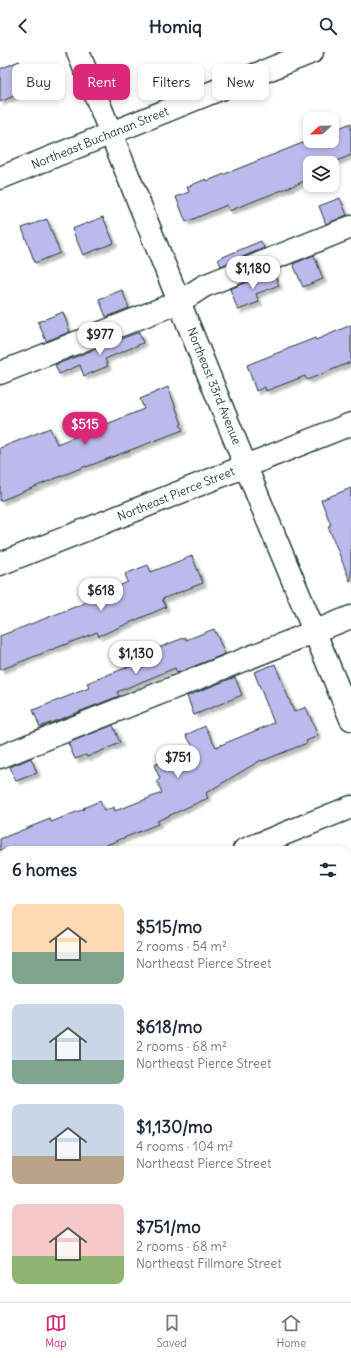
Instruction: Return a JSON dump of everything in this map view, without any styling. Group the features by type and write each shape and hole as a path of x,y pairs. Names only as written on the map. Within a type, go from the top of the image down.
{"street":[{"name":"Northeast 33rd Avenue","path":"78,52 246,466 351,719"},
{"name":"Northeast Buchanan Street","path":"0,178 312,52"},
{"path":"0,373 179,302 204,286 351,227"},
{"name":"Northeast Pierce Street","path":"0,564 351,424"},
{"path":"0,757 351,617"},
{"path":"254,846 351,807"}],"building":[{"path":"19,61 20,64 12,64 12,97 0,102 0,69"},
{"path":"351,123 351,155 339,160 339,156 303,156 303,182 229,211 227,205 186,222 176,197 189,192 187,187 206,179 207,181 303,143 303,148 339,148 339,128"},
{"path":"340,198 347,215 326,224 319,206"},
{"path":"103,217 114,243 83,255 72,229"},
{"path":"47,219 60,253 35,263 22,228"},
{"path":"261,241 264,248 221,266 218,259"},
{"path":"314,255 323,279 303,287 293,264"},
{"path":"273,272 279,285 256,294 259,302 238,310 230,289"},
{"path":"122,290 129,308 106,317 99,299"},
{"path":"63,312 70,332 46,341 38,322"},
{"path":"351,325 351,362 307,380 305,376 266,391 265,387 256,391 247,365 315,338 316,340"},
{"path":"139,332 143,343 105,359 108,366 84,376 80,365 59,374 55,365"},
{"path":"168,387 183,430 86,466 0,501 0,448 50,428 57,444 144,409 140,399"},
{"path":"351,488 350,581 328,526 331,525 321,500"},
{"path":"192,556 203,583 162,599 166,607 99,636 97,632 0,670 0,636 85,603 84,601 128,582 125,574 148,565 151,572"},
{"path":"214,629 225,654 177,673 175,668 117,692 119,696 40,727 33,710 89,688 87,683 133,665 130,659 186,637 186,640"},
{"path":"275,664 294,712 306,707 318,736 306,741 307,743 262,761 261,760 206,793 208,798 157,821 158,824 103,846 0,846 0,839 50,819 51,822 100,801 104,811 114,807 115,811 162,793 157,781 160,779 154,765 194,748 186,735 205,726 216,747 274,723 254,672"},
{"path":"235,677 242,695 194,715 187,696"},
{"path":"113,725 120,743 87,757 86,755 75,759 68,743"},
{"path":"31,758 37,773 16,781 10,767"}]}
